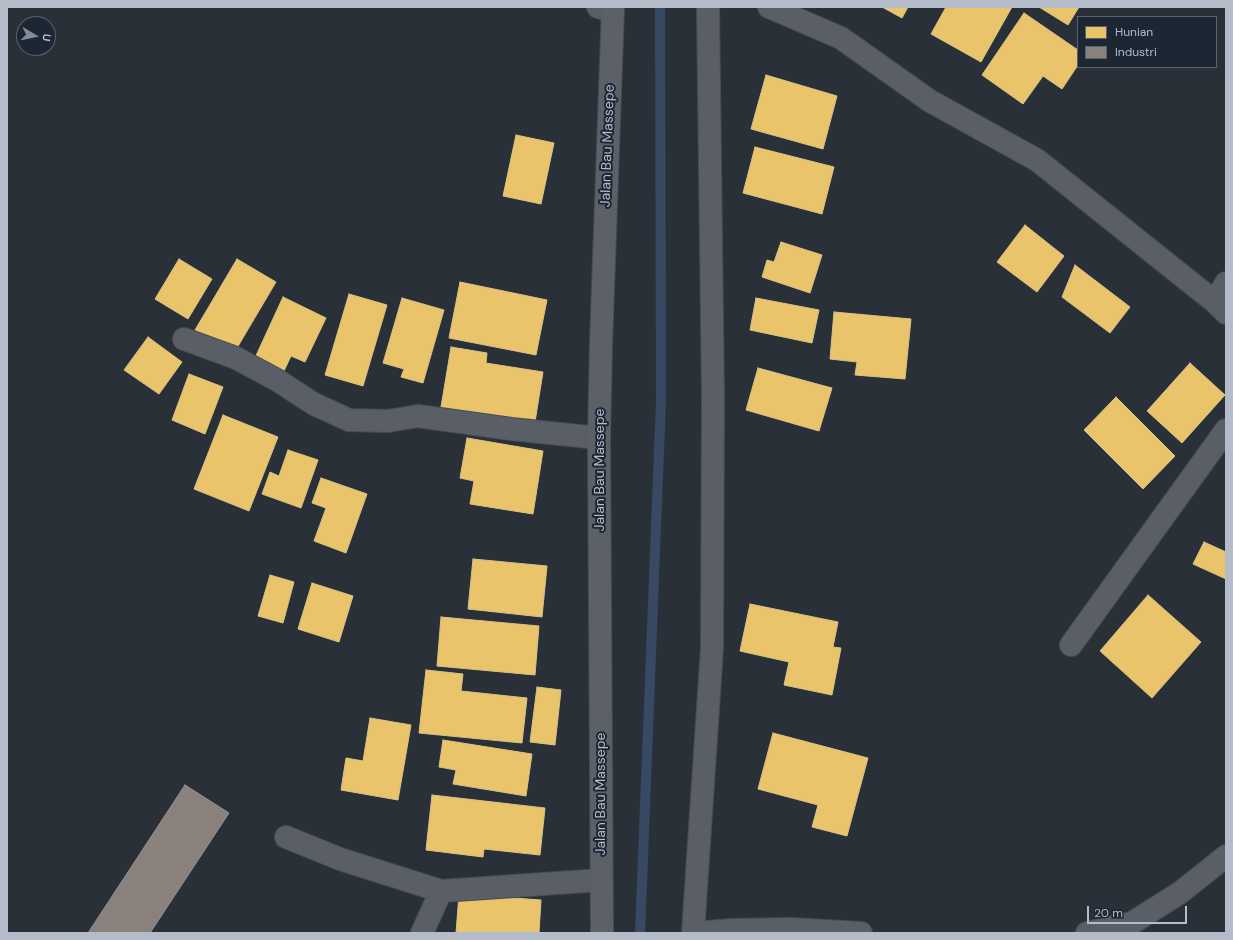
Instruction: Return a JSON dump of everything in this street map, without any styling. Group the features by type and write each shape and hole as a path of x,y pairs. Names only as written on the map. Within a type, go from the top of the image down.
{"main road":[{"name":"Jalan Bau Massepe","path":"602,933 599,438 608,8"}],"street":[{"path":"708,7 713,391 712,648 693,933 732,930 790,929 861,933"},
{"path":"769,7 841,38 930,101 1037,160 1221,307 1226,283"},
{"path":"184,339 236,358 277,380 314,404 349,420 388,421 418,416 511,429 599,438"},
{"path":"1071,645 1226,430"},
{"path":"286,837 340,859 441,891 601,880"},
{"path":"1087,933 1132,923 1181,892 1226,856"},
{"path":"422,933 441,891"}],"building: Hunian":[{"path":"882,7 908,7 902,18"},
{"path":"946,7 1012,7 981,62 931,34"},
{"path":"1039,7 1079,7 1068,25"},
{"path":"1024,13 1077,49 1077,66 1062,89 1043,76 1023,104 982,75"},
{"path":"766,75 837,96 823,149 751,129"},
{"path":"516,135 554,143 541,204 503,196"},
{"path":"755,147 834,167 822,214 743,193"},
{"path":"1025,225 1064,256 1037,292 997,262"},
{"path":"781,242 822,255 810,293 762,277 767,260 774,262"},
{"path":"179,259 212,279 188,319 155,299"},
{"path":"237,259 276,282 234,353 195,330"},
{"path":"1075,265 1130,307 1110,333 1062,297"},
{"path":"460,282 547,300 536,355 449,338"},
{"path":"349,294 387,305 363,386 325,375"},
{"path":"283,297 326,318 305,362 291,356 283,373 254,360"},
{"path":"402,298 444,310 423,383 401,377 404,369 383,363"},
{"path":"756,298 819,310 812,343 750,330"},
{"path":"834,312 911,319 905,379 855,375 857,362 830,359"},
{"path":"148,337 182,362 159,394 124,370"},
{"path":"451,347 487,353 486,363 543,372 535,422 441,407"},
{"path":"1190,363 1225,395 1182,443 1147,411"},
{"path":"758,368 832,388 819,431 746,410"},
{"path":"189,374 223,387 205,434 172,420"},
{"path":"1116,397 1175,456 1143,489 1084,430"},
{"path":"223,415 278,437 249,511 194,489"},
{"path":"467,438 543,451 533,514 470,504 474,481 460,478"},
{"path":"288,450 318,460 301,508 262,494 270,472 279,476"},
{"path":"321,478 367,494 346,553 314,541 326,508 312,503"},
{"path":"1204,542 1226,552 1226,579 1193,564"},
{"path":"473,559 547,566 542,617 468,609"},
{"path":"270,575 294,582 283,623 258,616"},
{"path":"312,583 353,596 339,642 298,629"},
{"path":"1148,595 1201,642 1152,698 1100,651"},
{"path":"750,604 838,622 833,647 841,648 832,695 784,685 789,662 740,651"},
{"path":"441,617 539,626 535,675 437,666"},
{"path":"426,670 463,674 461,691 527,698 522,743 419,733"},
{"path":"537,687 561,690 555,745 530,742"},
{"path":"370,718 411,725 398,800 341,790 346,758 363,761"},
{"path":"773,733 868,758 847,836 812,827 818,805 758,789"},
{"path":"443,740 532,754 526,796 453,784 456,770 439,767"},
{"path":"432,795 545,808 540,855 484,849 483,857 426,850"},
{"path":"459,894 541,900 539,933 456,933"}],"building: Industri":[{"path":"185,785 229,813 150,933 88,933"}],"waterway":[{"path":"640,933 661,400 660,7"}]}
